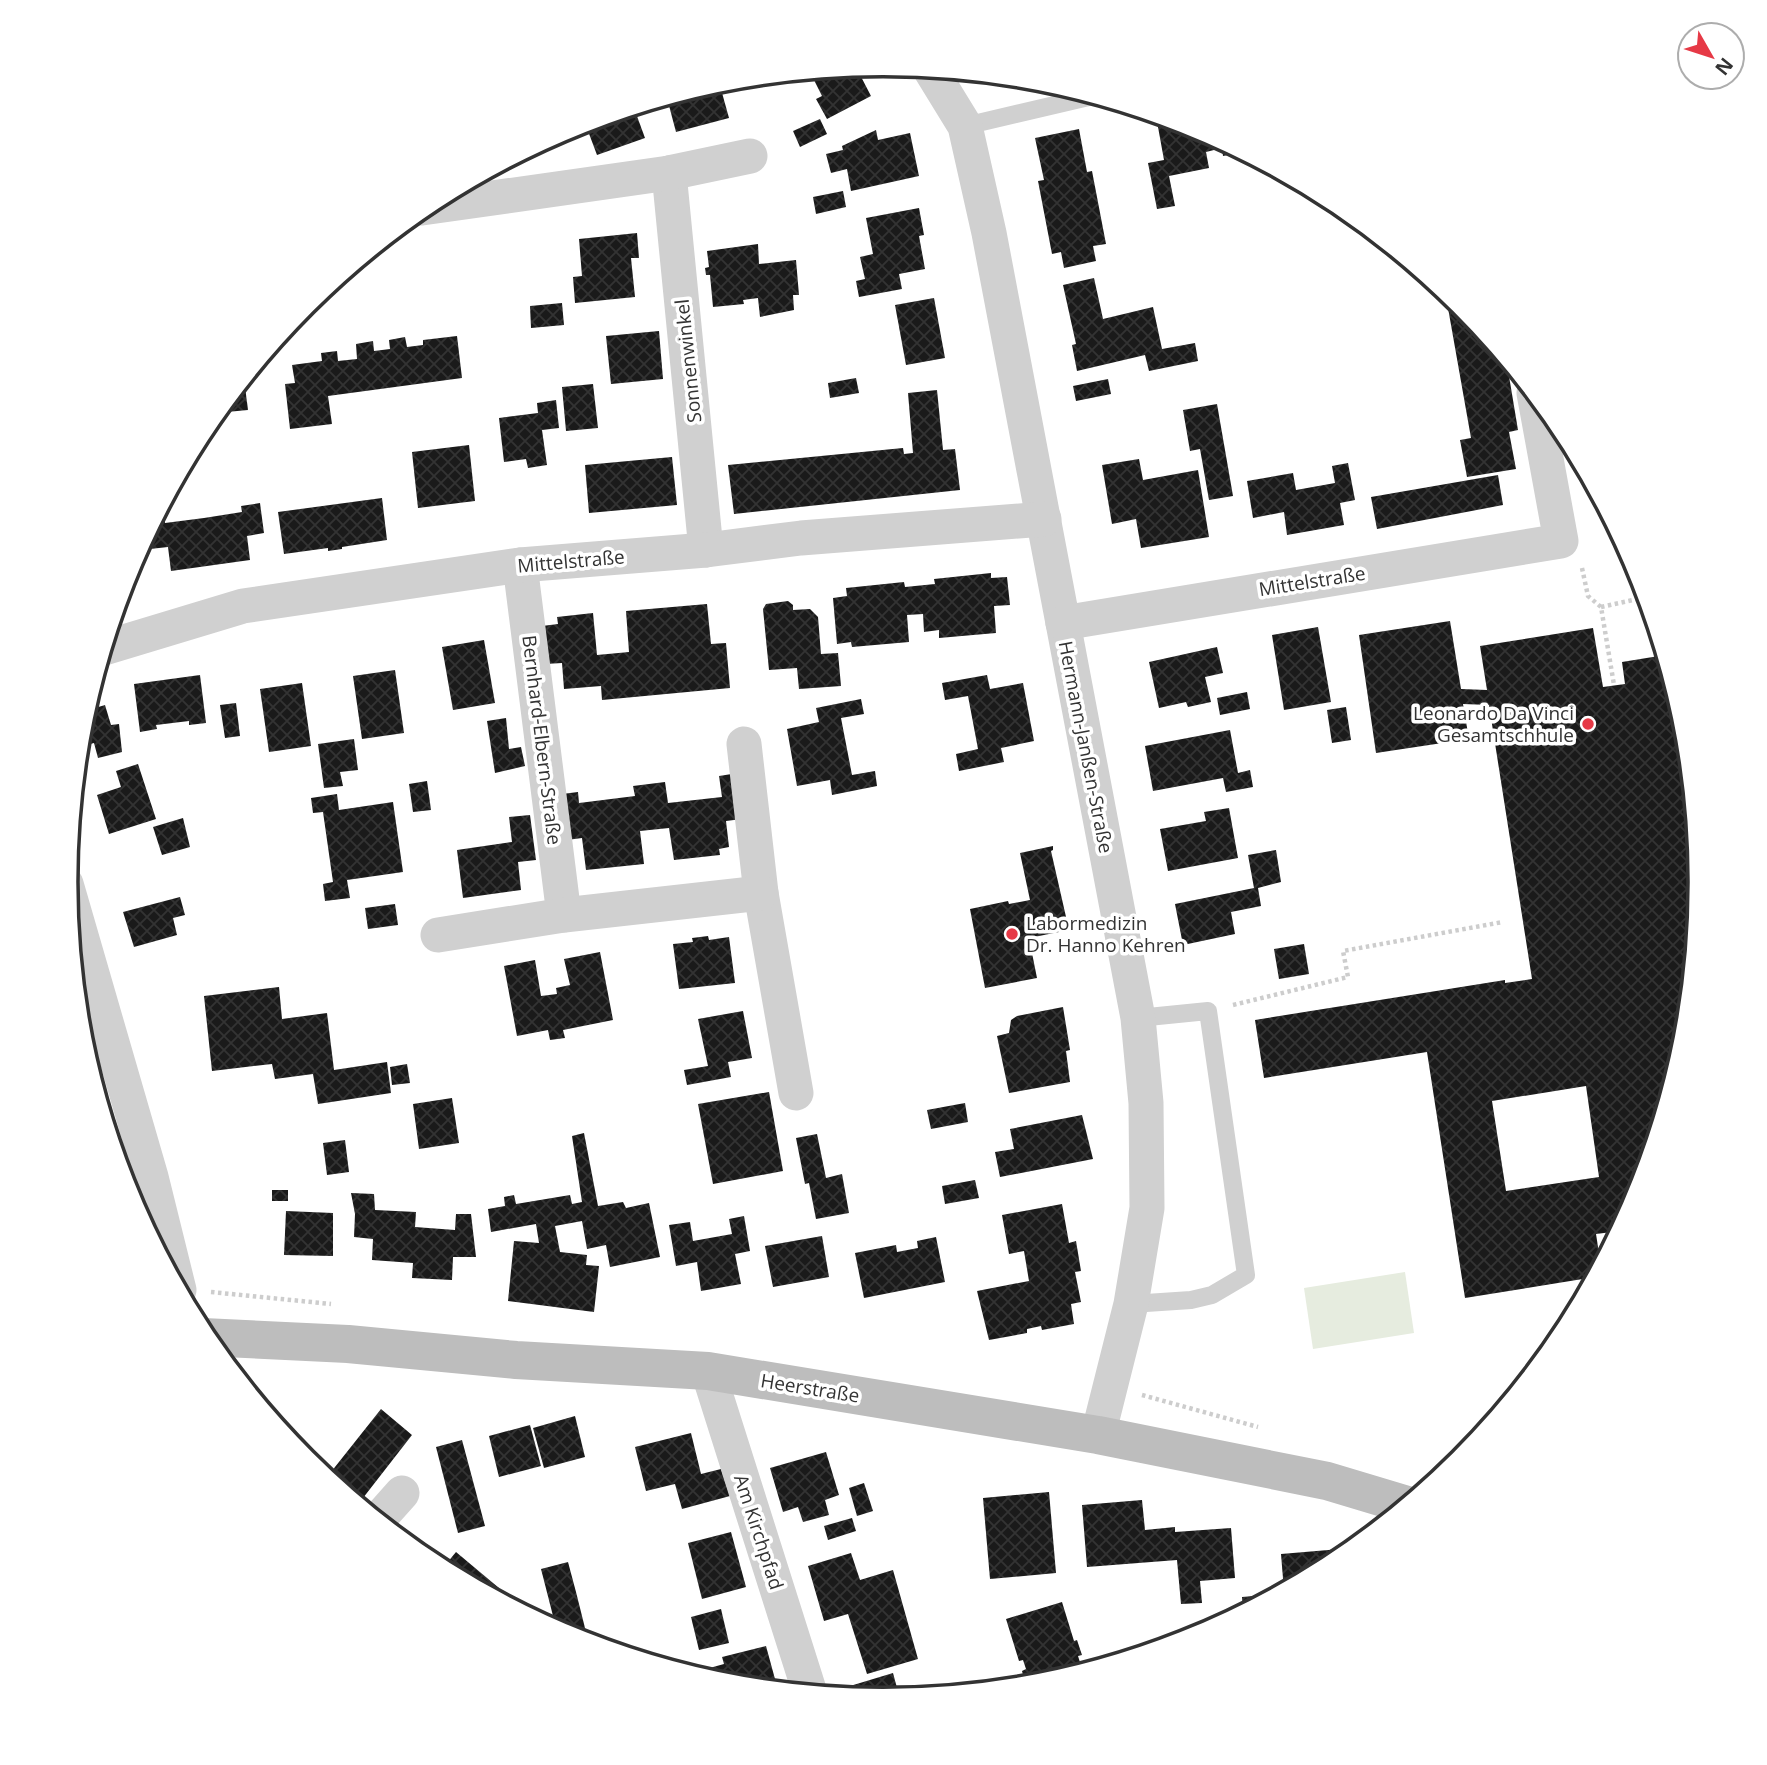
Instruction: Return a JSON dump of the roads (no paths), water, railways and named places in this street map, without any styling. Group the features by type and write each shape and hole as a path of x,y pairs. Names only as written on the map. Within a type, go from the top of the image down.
{"main road":[{"name":"Heerstraße","path":"219,1338 348,1344 516,1360 708,1371 1098,1435 1327,1481 1398,1502"}],"street":[{"name":"Hermann-Janßen-Straße","path":"936,79 965,126 989,233 1138,1018 1146,1103 1147,1208 1131,1304 1098,1435"},
{"path":"451,204 669,173 750,156"},
{"name":"Sonnenwinkel","path":"669,173 706,550"},
{"name":"Mittelstraße","path":"1063,623 1561,541 1538,413"},
{"name":"Mittelstraße","path":"114,645 243,606 520,565 706,550 801,538 1044,520"},
{"name":"Bernhard-Elbern-Straße","path":"520,565 564,915"},
{"path":"744,744 761,893 796,1093"},
{"path":"438,935 564,915 761,893"},
{"path":"80,932 151,1177 171,1257"},
{"name":"Am Kirchpfad","path":"708,1371 807,1684"},
{"path":"383,1514 402,1493"}],"lane":[{"path":"965,126 1075,100"},
{"path":"1131,1304 1191,1300 1212,1295 1246,1275 1208,1011 1138,1018"}],"place":[{"name":"Leonardo Da Vinci Gesamtschhule","path":"1588,724"},
{"name":"Labormedizin Dr. Hanno Kehren","path":"1012,934"}]}
